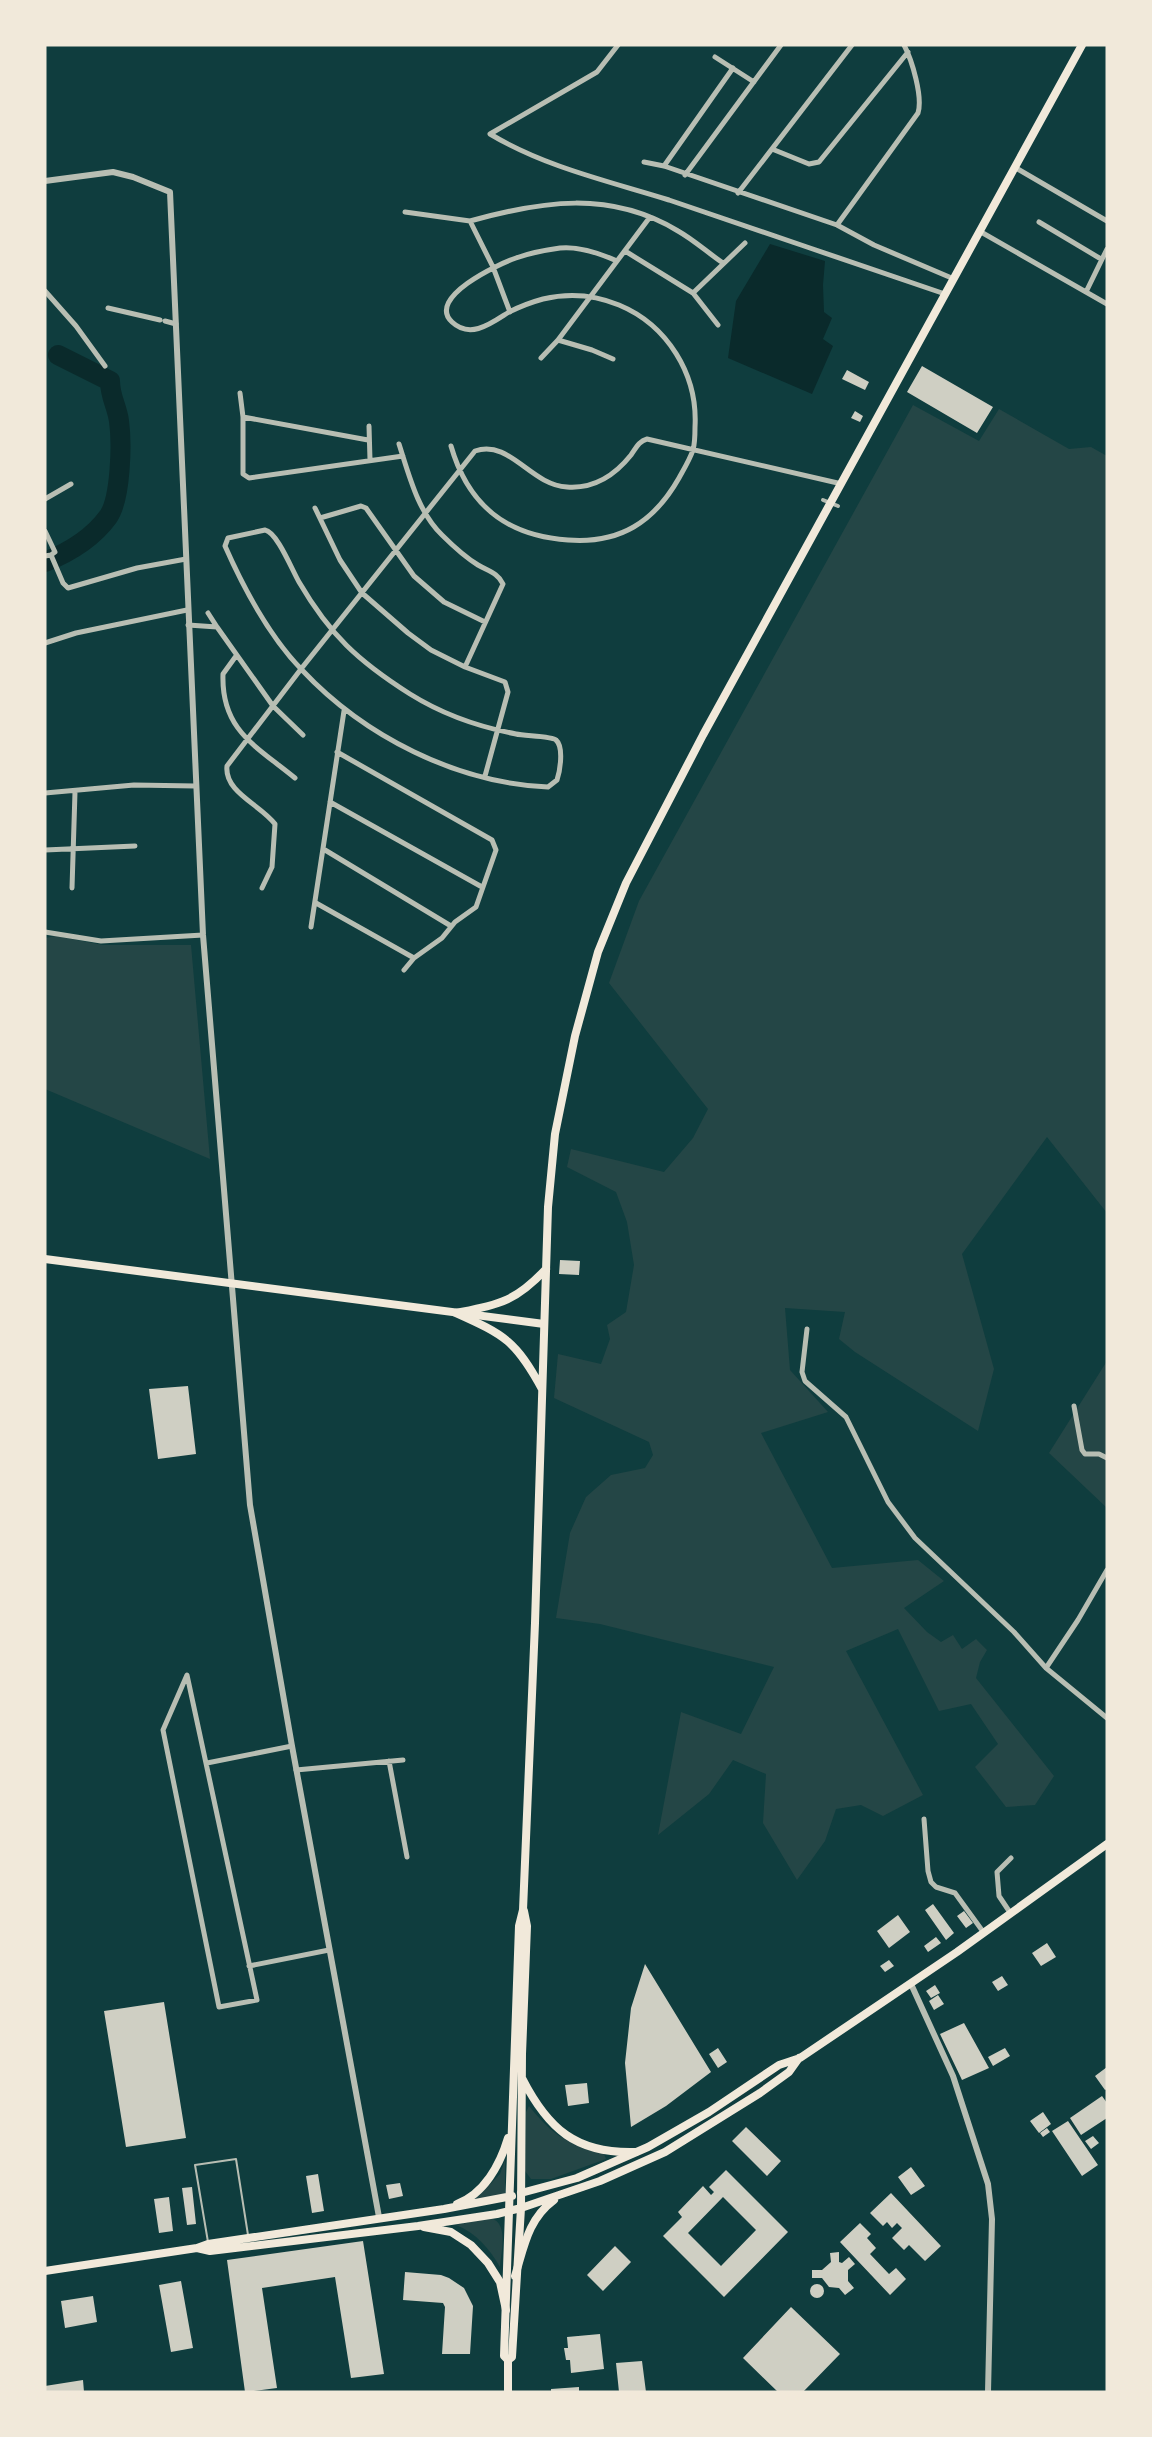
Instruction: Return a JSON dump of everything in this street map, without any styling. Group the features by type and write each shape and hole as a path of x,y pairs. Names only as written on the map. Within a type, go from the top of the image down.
{"main road":[{"path":"508,2392 508,2360 504,2356 508,2197 515,2078 519,1926 523,1910 548,1207 555,1134 575,1036 598,952 626,883 703,735 1082,45"},
{"path":"45,1259 544,1324"},
{"path":"456,1313 512,1299 531,1285 546,1269"},
{"path":"456,1313 491,1329 510,1342 527,1361 543,1390"},
{"path":"45,2271 197,2248 249,2237 444,2209 508,2197 576,2178 667,2138 779,2065 800,2058 911,1984 1107,1844"},
{"path":"508,2360 512,2357 515,2276 521,2208 522,2076 527,1926 523,1910"},
{"path":"197,2248 210,2251 418,2226 521,2208 634,2167 679,2144 789,2072 800,2058"},
{"path":"522,2076 542,2114 571,2139 610,2151 636,2152"},
{"path":"444,2209 461,2203 490,2177 503,2156 511,2126"},
{"path":"515,2276 530,2226 543,2208 562,2195"},
{"path":"418,2226 451,2232 471,2245 488,2263 500,2282 506,2310"}],"street":[{"path":"618,45 597,72 490,134 534,156 588,176 754,228 945,294"},
{"path":"685,175 781,45"},
{"path":"738,193 852,45"},
{"path":"837,225 918,113 920,99 908,52 904,45"},
{"path":"772,149 809,164 819,162 908,52"},
{"path":"715,57 754,82"},
{"path":"664,166 732,68"},
{"path":"644,162 664,166 837,225 874,245 954,279"},
{"path":"1016,168 1107,221"},
{"path":"45,181 113,172 133,177 170,192 203,935 250,1505 296,1770 379,2217"},
{"path":"405,212 470,221 516,208 555,203 594,203 624,209 678,231 723,263"},
{"path":"541,358 558,340 650,218"},
{"path":"470,221 493,267 510,312"},
{"path":"1039,222 1101,259"},
{"path":"981,232 1107,304"},
{"path":"693,293 745,243"},
{"path":"451,446 458,470 467,487 479,501 505,523 532,534 581,541 612,535 641,524 658,510 669,496 694,448 696,419 693,395 673,347 657,328 618,304 591,296 563,295 542,299 510,312 485,328 471,329 451,322 446,312 447,303 457,292 493,267 514,258 562,248 598,253 616,261"},
{"path":"1086,292 1107,249"},
{"path":"625,251 693,293 718,325"},
{"path":"45,291 76,326 105,366"},
{"path":"108,308 176,324"},
{"path":"558,340 592,350 613,360"},
{"path":"240,393 243,417 243,474 249,478 403,456"},
{"path":"243,417 368,440"},
{"path":"369,426 370,460"},
{"path":"262,888 272,867 275,824 265,812 231,784 226,772 227,766 471,454 481,449 506,453 536,477 559,486 579,487 598,483 615,472 645,439 694,448 842,484"},
{"path":"399,444 424,513 440,533 459,550 500,578 503,584 465,667"},
{"path":"45,499 71,484"},
{"path":"320,519 361,506 366,507 394,551 414,576 436,595 485,622"},
{"path":"315,508 339,560 362,593 431,650 465,667 505,682 508,692 485,777"},
{"path":"270,530 332,632 368,666 418,699 444,712 498,730 536,737 552,737 560,746 560,773 557,780 548,787 531,787 463,771 418,753 344,711 301,669 267,624 239,578 225,546 228,538 270,530"},
{"path":"45,531 55,552 51,558 63,583 68,588 136,568 186,560"},
{"path":"45,643 76,633 187,610"},
{"path":"208,613 273,706 303,735"},
{"path":"188,625 217,627"},
{"path":"236,656 226,667 223,682 228,713 238,730 295,778"},
{"path":"311,927 325,850 344,711"},
{"path":"337,752 492,840 496,850 476,908 451,926 442,938 414,958 404,970"},
{"path":"45,793 135,785 195,786"},
{"path":"72,888 75,792"},
{"path":"330,802 482,887"},
{"path":"45,850 135,846"},
{"path":"325,850 451,926"},
{"path":"316,903 414,958"},
{"path":"45,932 102,941 203,935"},
{"path":"807,1329 802,1372 805,1381 846,1417 888,1502 915,1538 1014,1632 1046,1668 1107,1718"},
{"path":"1074,1406 1082,1450 1085,1454 1100,1454 1107,1458"},
{"path":"1046,1668 1078,1620 1107,1570"},
{"path":"187,1675 207,1764 256,2000 219,2007 163,1730 187,1675"},
{"path":"207,1764 292,1746"},
{"path":"296,1770 403,1760"},
{"path":"389,1761 407,1857"},
{"path":"924,1819 931,1882 936,1887 955,1893 984,1933"},
{"path":"1011,1858 997,1872 999,1896 1011,1914"},
{"path":"249,1966 329,1950"},
{"path":"911,1984 953,2076 988,2184 992,2218 988,2392"}],"lane":[{"path":"208,2244 195,2165 236,2159 249,2237"}],"shaded area":[{"path":"770,244 825,261 824,312 832,318 823,339 833,346 812,394 728,358 736,301"},
{"path":"913,405 979,441 999,409 1069,449 1091,447 1107,456 1107,1213 1047,1137 962,1254 994,1369 978,1431 855,1352 839,1339 845,1312 785,1308 790,1370 828,1412 761,1433 832,1568 918,1560 944,1581 904,1608 927,1632 941,1642 953,1635 962,1649 976,1639 987,1650 980,1662 976,1678 1054,1776 1035,1805 1006,1807 975,1767 998,1744 971,1704 939,1711 898,1629 846,1651 923,1795 883,1816 861,1805 836,1809 825,1841 797,1880 763,1823 766,1774 733,1760 709,1794 658,1835 681,1712 741,1734 774,1667 600,1624 556,1618 570,1533 586,1497 611,1475 645,1468 653,1455 649,1442 554,1398 558,1354 601,1364 610,1339 607,1325 626,1312 634,1265 627,1222 616,1192 567,1167 571,1149 664,1172 693,1138 708,1109 609,983 639,901"},
{"path":"56,936 103,945 191,945 210,1159 45,1089 45,938"},
{"path":"1107,1361 1107,1508 1049,1453"},
{"path":"529,2106 546,2125 562,2138 604,2154 606,2159 551,2179 531,2179 525,2171 526,2112"},
{"path":"505,2160 505,2193 475,2200 500,2174"},
{"path":"491,2218 497,2221 502,2232 500,2267 481,2242 470,2232 456,2225"}],"building":[{"path":"922,366 993,407 977,433 907,392"},
{"path":"847,370 869,382 865,390 842,379"},
{"path":"855,411 863,416 860,422 851,418"},
{"path":"560,1260 580,1261 579,1275 559,1274"},
{"path":"188,1386 196,1454 158,1459 149,1389"},
{"path":"933,1904 954,1933 946,1940 925,1910"},
{"path":"964,1911 973,1923 966,1928 957,1916"},
{"path":"898,1915 910,1932 889,1948 877,1931"},
{"path":"936,1937 941,1943 928,1952 924,1946"},
{"path":"1047,1943 1056,1957 1041,1966 1032,1953"},
{"path":"889,1960 894,1966 885,1972 880,1966"},
{"path":"645,1964 711,2072 666,2106 631,2127 625,2063 631,2008"},
{"path":"1002,1976 1008,1985 998,1991 992,1982"},
{"path":"935,1985 940,1993 931,1998 926,1991"},
{"path":"938,1995 944,2004 934,2010 929,2001"},
{"path":"164,2002 186,2138 126,2147 104,2011"},
{"path":"964,2023 989,2068 962,2080 940,2034"},
{"path":"718,2048 727,2062 718,2068 709,2054"},
{"path":"1005,2048 1010,2056 993,2066 988,2057"},
{"path":"1107,2067 1107,2089 1105,2090 1095,2076"},
{"path":"587,2083 589,2103 568,2106 565,2085"},
{"path":"1102,2096 1107,2103 1107,2118 1081,2135 1070,2118"},
{"path":"1043,2112 1051,2124 1039,2133 1030,2121"},
{"path":"1068,2121 1098,2165 1082,2176 1052,2131"},
{"path":"746,2127 781,2161 767,2176 732,2141"},
{"path":"1047,2128 1050,2132 1043,2137 1040,2133"},
{"path":"1093,2136 1099,2143 1091,2149 1085,2141"},
{"path":"911,2167 925,2186 911,2195 898,2177"},
{"path":"726,2170 788,2232 724,2297 663,2236 682,2217 678,2212 703,2186 711,2195 714,2192 709,2187","holes":["723,2197 756,2230 721,2266 688,2233"]},
{"path":"318,2174 324,2211 312,2213 306,2176"},
{"path":"400,2183 403,2196 389,2199 386,2185"},
{"path":"192,2187 196,2224 187,2225 182,2188"},
{"path":"891,2193 941,2246 925,2261 909,2245 904,2250 892,2238 902,2228 897,2223 892,2228 887,2222 883,2226 870,2213"},
{"path":"169,2197 173,2231 159,2233 154,2199"},
{"path":"860,2223 871,2234 867,2238 876,2248 870,2254 889,2274 896,2268 906,2279 890,2295 840,2242"},
{"path":"363,2241 384,2374 351,2378 335,2277 262,2288 277,2388 245,2392 227,2260"},
{"path":"615,2246 631,2262 603,2291 587,2275"},
{"path":"839,2252 839,2262 842,2263 849,2257 855,2264 848,2270 848,2281 854,2288 845,2295 839,2288 829,2287 822,2278 812,2278 812,2270 822,2270 831,2262 830,2253"},
{"path":"405,2272 441,2275 464,2288 473,2306 470,2354 442,2354 445,2307 443,2303 403,2300"},
{"path":"181,2281 193,2348 171,2352 159,2285"},
{"path":"817,2284 822,2286 824,2291 822,2296 817,2298 812,2296 810,2291 812,2286"},
{"path":"93,2296 97,2322 65,2328 61,2301"},
{"path":"791,2307 840,2354 803,2392 778,2392 743,2358"},
{"path":"600,2334 604,2369 571,2373 570,2360 566,2360 564,2348 568,2348 567,2337"},
{"path":"642,2361 646,2392 619,2392 616,2363"},
{"path":"83,2380 84,2392 45,2392 45,2386"},
{"path":"579,2387 579,2392 551,2392 551,2389"}],"waterway":[{"path":"45,562 80,544 102,525 116,498 120,470 119,421 110,381 58,355"}]}
